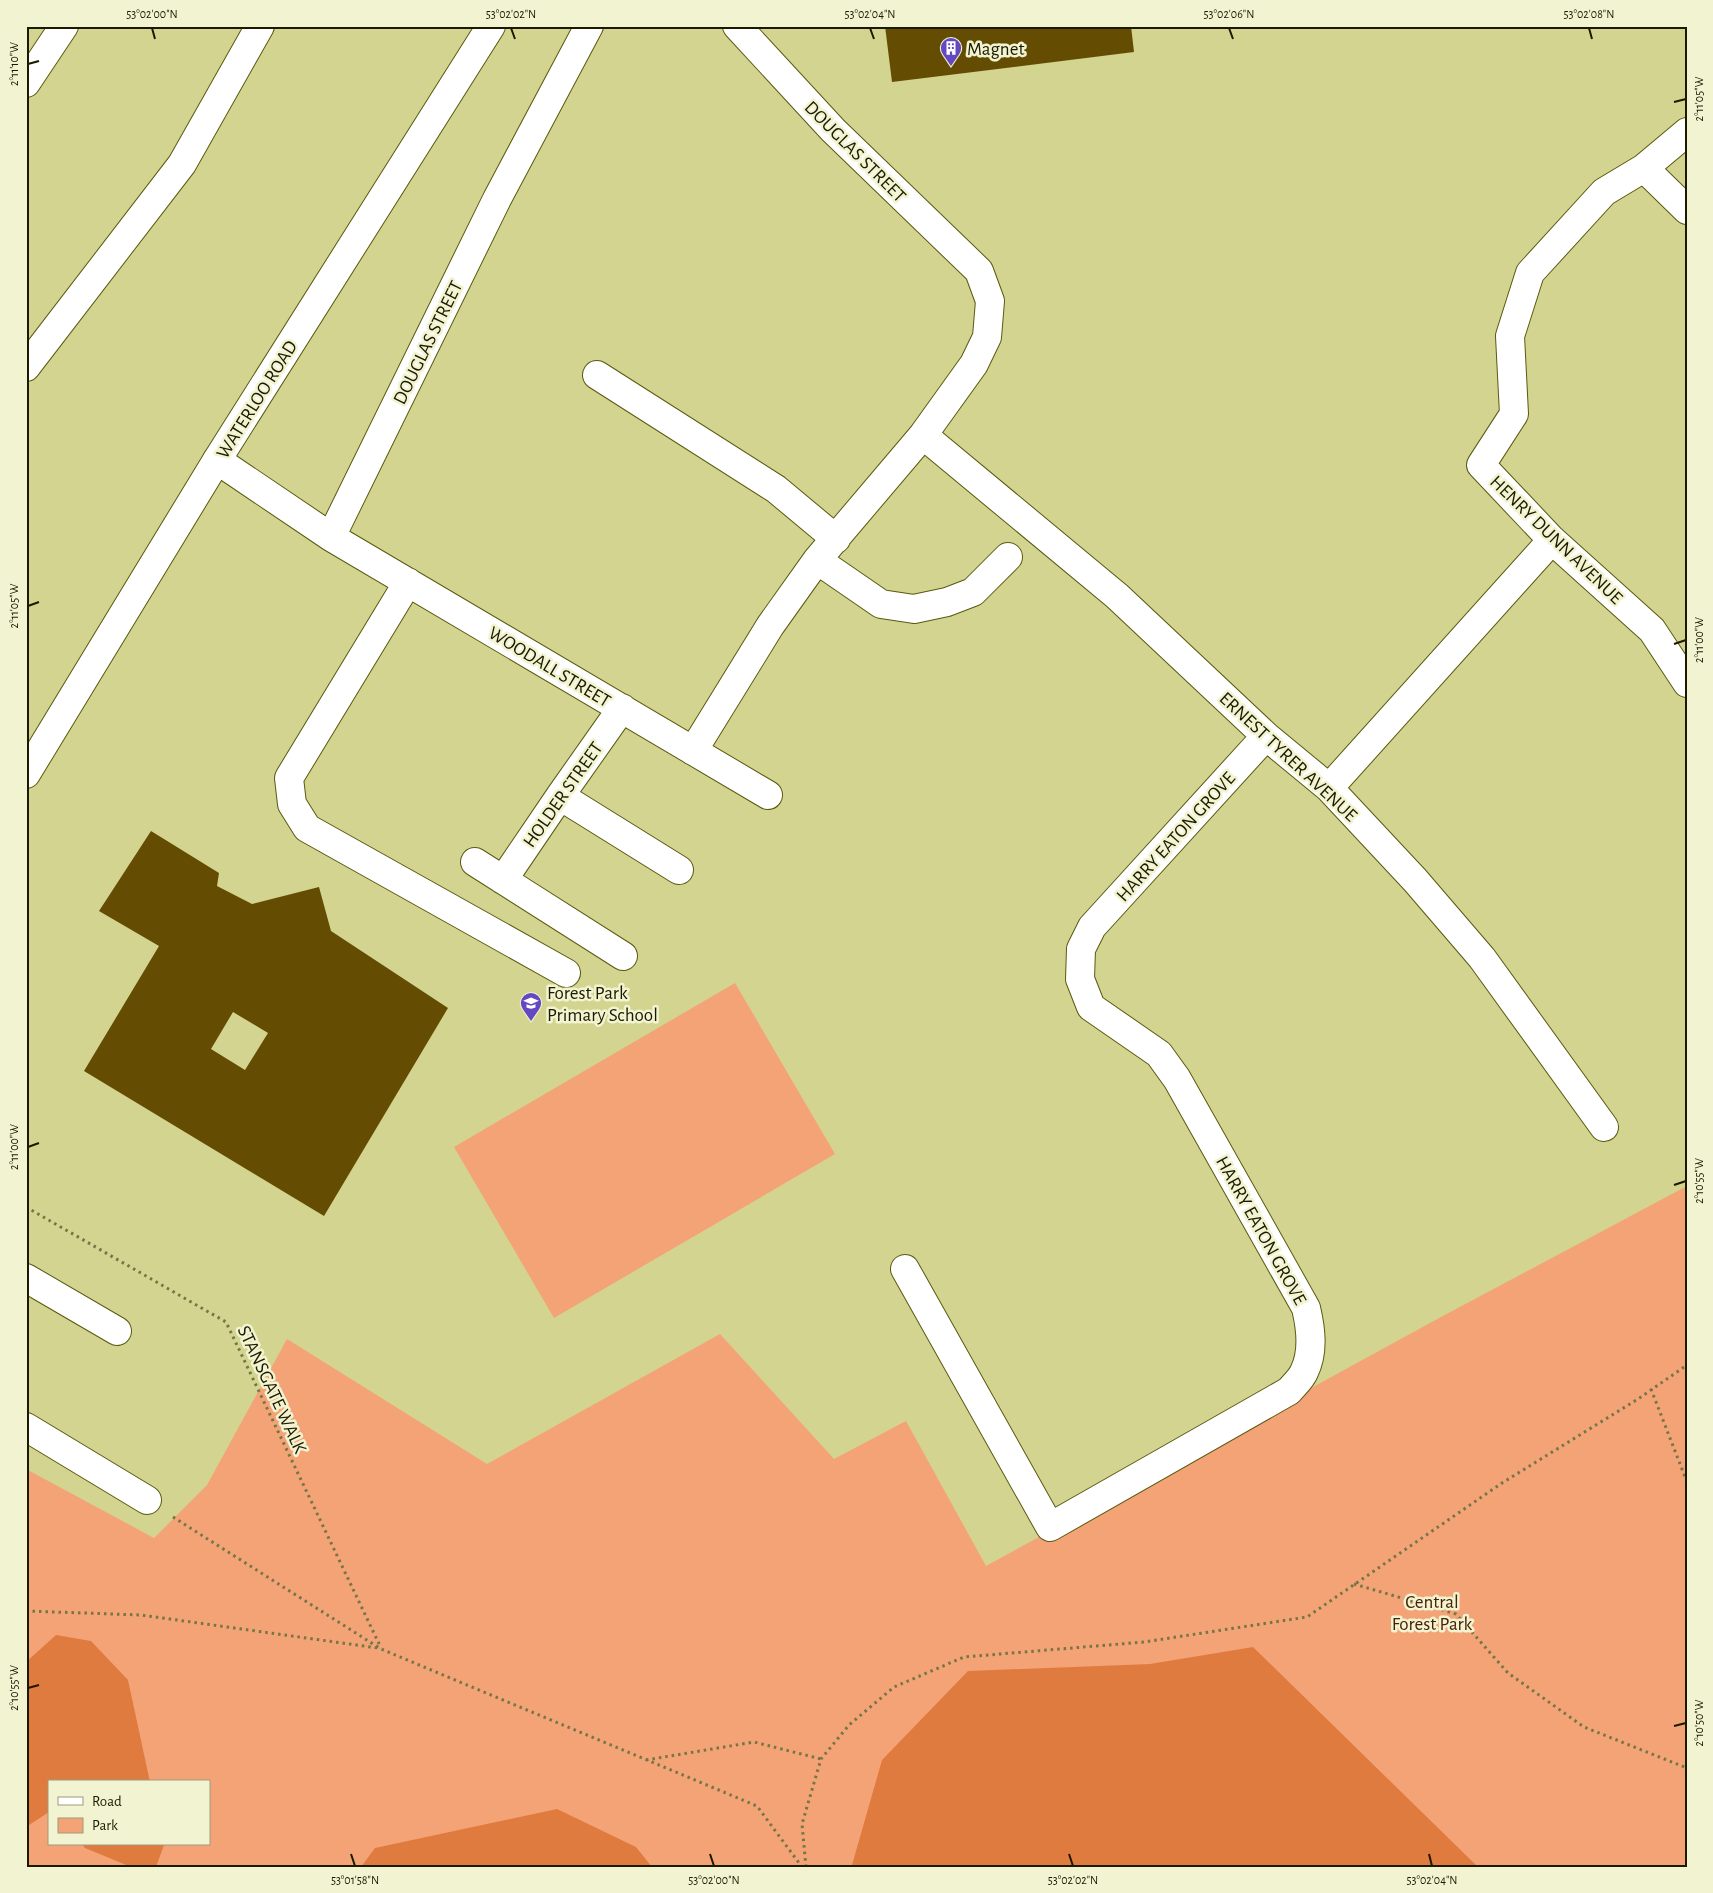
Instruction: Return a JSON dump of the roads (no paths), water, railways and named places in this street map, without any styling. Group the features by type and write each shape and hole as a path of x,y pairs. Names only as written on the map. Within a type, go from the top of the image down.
{"main road":[{"path":"26,83 64,26"},
{"path":"26,368 182,164 260,26"},
{"name":"WATERLOO ROAD","path":"27,772 217,460 490,26"},
{"name":"DOUGLAS STREET","path":"331,537 497,199 590,26"},
{"name":"DOUGLAS STREET","path":"737,26 833,130 980,272 990,301 987,337 974,364 923,435"},
{"path":"1687,132 1644,168 1687,210"},
{"name":"HENRY DUNN AVENUE","path":"1644,168 1604,192 1530,273 1510,336 1514,414 1482,465 1552,540 1652,630 1687,683"},
{"path":"597,375 776,489 836,539"},
{"path":"694,751 770,626 817,560 923,435"},
{"name":"ERNEST TYRER AVENUE","path":"923,435 1118,596 1266,736 1329,788 1415,880 1482,958 1604,1126"},
{"path":"217,460 331,537"},
{"name":"WOODALL STREET","path":"331,537 768,795"},
{"path":"1329,788 1552,540"},
{"path":"817,560 881,604 914,609 947,602 973,592 1008,557"},
{"path":"408,582 289,778 292,804 307,828 566,973"},
{"name":"HOLDER STREET","path":"503,880 622,708"},
{"name":"HARRY EATON GROVE","path":"905,1269 1050,1527 1289,1391 1304,1373 1310,1353 1311,1330 1306,1308 1177,1079 1159,1054 1091,1007 1080,979 1081,949 1092,927 1266,736"},
{"path":"560,796 679,870"},
{"path":"475,862 623,956"},
{"path":"26,1278 117,1330"},
{"path":"26,1426 147,1500"}],"place":[{"name":"Magnet","path":"951,67"},
{"name":"Forest Park Primary School","path":"531,1022"}],"park label":[{"name":"Central Forest Park","path":"1432,1612"}]}
